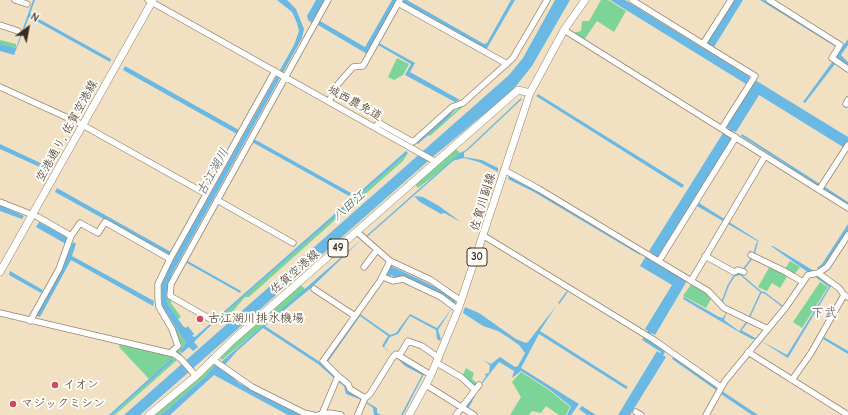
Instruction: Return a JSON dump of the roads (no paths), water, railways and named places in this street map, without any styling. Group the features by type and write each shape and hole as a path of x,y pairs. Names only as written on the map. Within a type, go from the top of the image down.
{"main road":[{"name":"佐賀川副線","path":"409,415 438,360 458,310 484,236 530,93 564,30 585,0"},
{"name":"空港通り, 佐賀空港線","path":"0,272 2,264 33,216 151,1"},
{"name":"佐賀空港線","path":"149,415 195,374 215,361 518,90 530,93"}],"street":[{"path":"15,0 27,4"},
{"path":"212,320 170,296 170,290 180,265 328,0"},
{"path":"375,127 379,123 413,142 452,107 463,103 507,64 516,52 547,0"},
{"path":"632,0 755,76 724,130"},
{"path":"703,44 731,0"},
{"path":"769,0 840,45 832,58 848,69"},
{"path":"151,1 275,71 170,259 158,284 159,308 172,329 178,346 170,353"},
{"path":"329,101 338,84 353,67 363,66 399,1 507,64"},
{"path":"0,25 18,31"},
{"path":"564,30 848,208"},
{"name":"城西農免道","path":"275,71 436,162"},
{"path":"0,87 83,125 206,194"},
{"path":"657,260 734,136"},
{"path":"819,190 848,146"},
{"path":"691,281 725,221 765,156"},
{"path":"504,170 539,189 708,291 724,308 768,329"},
{"path":"217,200 293,242"},
{"path":"0,202 33,216 71,236"},
{"path":"30,320 59,269 71,236 80,223 98,233 105,222 170,259"},
{"path":"358,232 390,261 431,280 461,301"},
{"path":"706,415 721,387 768,329 808,275 818,274 826,268 848,235"},
{"path":"484,236 647,335 721,387"},
{"path":"364,267 377,250"},
{"path":"751,255 803,282"},
{"path":"705,256 734,272 738,270 744,272"},
{"path":"365,398 350,389 348,384 323,361 383,277 390,261"},
{"path":"792,380 811,353 846,296 839,288 818,274"},
{"path":"383,277 393,281 403,279 441,297 458,310"},
{"path":"314,288 355,316"},
{"path":"0,313 170,353 182,360 195,374"},
{"path":"399,356 408,341 422,346 474,390"},
{"path":"748,352 848,415"},
{"path":"359,415 365,398 370,394 396,354 431,375"},
{"path":"215,361 252,387 304,414 313,415"},
{"path":"320,415 338,376"},
{"path":"426,385 474,415"},
{"path":"456,415 479,385"},
{"path":"320,415 330,413 341,415"}],"water":[{"path":"33,0 35,0 30,14 111,59 110,62 29,17 14,55 0,51 0,44 16,48"},
{"path":"277,0 287,0 296,9 304,29 302,38 172,274 166,295 168,304 183,326 186,328 188,326 194,334 192,336 195,337 406,151 408,153 207,329 194,342 198,347 193,351 189,347 182,353 180,351 186,343 162,306 161,286 167,271 294,45 299,31 297,23 292,12"},
{"path":"316,0 325,0 312,23 308,20 307,16"},
{"path":"392,0 397,0 367,54 318,25 320,21 365,47"},
{"path":"403,0 407,0 484,44 487,43 511,0 515,0 486,50 402,2"},
{"path":"555,0 570,0 532,66 512,91 435,155 140,415 124,415 509,75 523,58"},
{"path":"610,0 625,0 750,77 746,84"},
{"path":"734,0 743,0 714,47 707,43"},
{"path":"760,0 764,0 837,45 836,47"},
{"path":"848,39 848,45 841,55 848,62 848,67 835,58"},
{"path":"379,43 415,63 410,72 460,100 455,102 405,75 411,64 378,45"},
{"path":"833,61 835,64 805,103 803,102"},
{"path":"125,66 239,130 237,134 123,70"},
{"path":"755,80 848,137 848,146 845,144 843,147 759,95 736,132 733,131 729,137 732,139 658,257 656,256 653,260 687,281 655,335 651,333 647,339 666,351 663,355 666,357 630,415 618,415 657,351 660,353 661,352 642,340 648,331 645,329 672,285 640,266 646,256 649,258 652,253 649,251 723,133 725,134 729,129 726,127"},
{"path":"538,94 684,185 682,188 536,96"},
{"path":"454,109 455,110 448,118 418,144 416,143"},
{"path":"742,134 820,184 819,186 741,136"},
{"path":"254,139 351,193 349,196 252,142"},
{"path":"0,144 49,167 44,175 46,177 44,179 40,176 44,169 0,149"},
{"path":"468,149 464,153 464,157 482,160 498,168 498,172 479,162 464,158 452,161 460,153"},
{"path":"509,176 536,190 642,252 640,255 534,192 508,179"},
{"path":"825,187 848,202 848,204 823,189"},
{"path":"57,188 171,252 169,255 55,192"},
{"path":"414,196 423,197 439,206 461,222 444,213 441,214 420,202"},
{"path":"699,203 759,241 759,242 697,206"},
{"path":"0,205 24,216 22,219 0,211"},
{"path":"39,222 65,236 68,240 66,244 36,227"},
{"path":"848,224 848,231 825,265 819,269 817,268 822,264"},
{"path":"362,239 311,288 265,326 317,360 335,376 334,378 318,364 263,328 237,351 222,368 239,383 301,415 288,415 214,375 170,415 160,415 206,376 215,365 219,364"},
{"path":"73,242 76,244 72,256 154,301 153,306 71,260 40,317 35,315 61,270"},
{"path":"771,246 773,246 814,271 809,273"},
{"path":"186,260 241,291 240,293 185,262"},
{"path":"391,266 444,291 456,301 455,305 443,295 404,276 396,278 391,275 389,277 386,276"},
{"path":"10,271 43,290 41,293 9,275"},
{"path":"816,275 831,286 788,358 761,341 787,355 829,287 814,276"},
{"path":"684,297 719,317 723,318 727,311 724,320 739,331 741,330 757,339 752,339 739,332 683,299"},
{"path":"556,306 540,331 628,387 626,389 539,334 521,368 579,404 571,415 567,415 571,407 549,389 521,371 512,378 514,371 499,362 481,385 468,409 466,407 486,376 485,374 489,373 490,365 483,360 491,364 500,357 515,367 518,366 525,353 519,345 509,338 498,331 483,326 463,313 465,307 479,313 516,339 526,343"},
{"path":"452,308 438,330 441,339 440,341 437,339 436,330 410,316 398,334 390,337 384,347 393,355 382,346 388,336 360,316 327,363 326,361 360,314 390,335 396,333 410,314 437,328"},
{"path":"824,337 848,351 848,354 823,339"},
{"path":"674,356 717,387 716,390 672,359"},
{"path":"396,357 424,374 403,415 401,415 422,375 405,366"},
{"path":"172,358 174,360 112,415 109,415"},
{"path":"339,379 346,384 349,392 377,408 377,413 381,415 374,415 373,408 362,400 346,394 344,386 337,381"},
{"path":"722,391 758,415 752,415 721,394"},
{"path":"582,406 596,415 587,415 579,409"}],"waterway":[{"path":"467,150 521,99"},
{"path":"366,237 453,160"},
{"path":"754,254 757,243"},
{"path":"743,270 752,258"},
{"path":"740,274 761,292 765,293 782,306"},
{"path":"722,302 728,286 734,276 740,274"},
{"path":"559,303 567,292"},
{"path":"749,318 761,292"},
{"path":"741,330 747,322"}],"place":[{"name":"古江湖川排水機場","path":"200,319"},
{"name":"イオン","path":"55,385"},
{"name":"マジックミシン","path":"13,404"}],"district":[{"name":"下武","path":"824,313"}],"water label":[{"name":"古江湖川","path":"213,172"},
{"name":"八田江","path":"349,206"}]}
